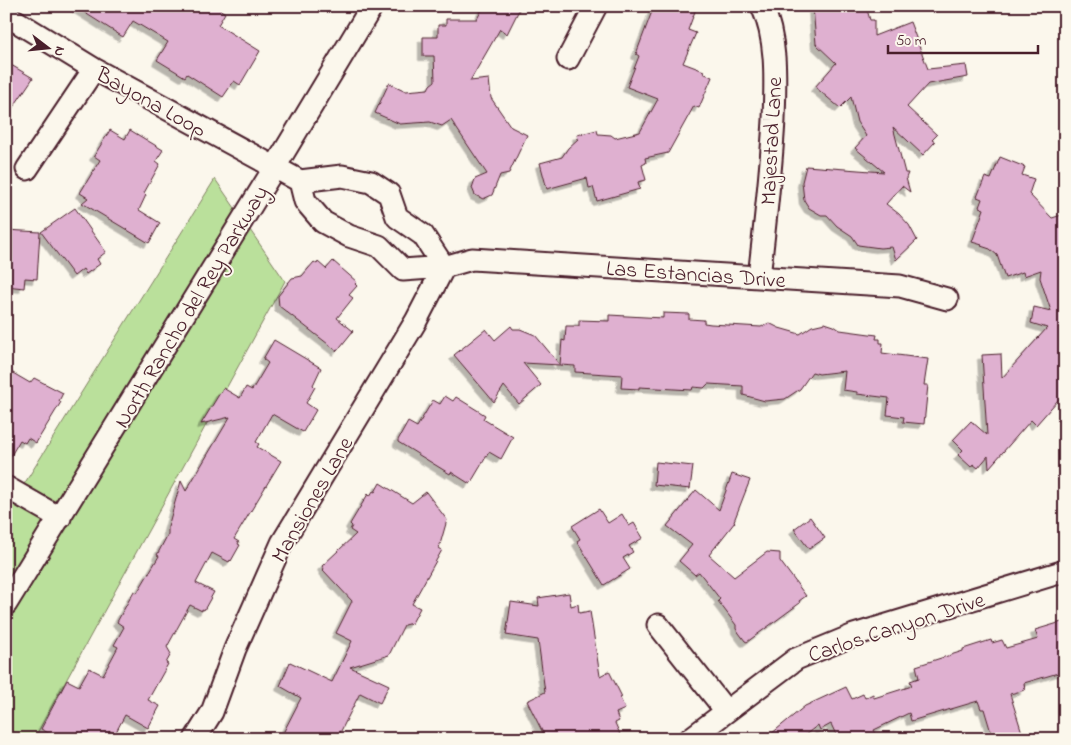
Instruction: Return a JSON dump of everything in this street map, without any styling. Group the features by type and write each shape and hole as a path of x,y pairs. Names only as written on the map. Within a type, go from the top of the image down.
{"street":[{"name":"North Rancho del Rey Parkway","path":"6,604 372,6"},
{"path":"568,59 596,6"},
{"name":"Majestad Lane","path":"759,277 769,191 775,81 773,43 770,27 762,6"},
{"name":"Bayona Loop","path":"6,15 94,69 275,167"},
{"path":"27,170 94,69"},
{"path":"275,167 300,181 342,176 371,182 389,194 397,217 423,235 444,267"},
{"name":"Las Estancias Drive","path":"300,181 305,201 323,222 349,236 379,246 403,270 444,267 472,259 900,286 947,299"},
{"path":"379,246 397,217"},
{"name":"Mansiones Lane","path":"195,739 212,712 235,649 282,543 416,321 444,267"},
{"path":"6,487 60,518"},
{"name":"Carlos Canyon Drive","path":"690,739 796,659 854,635 1065,571"},
{"path":"658,625 726,711"}],"green space":[{"path":"215,179 285,281 34,739 6,739 6,513"},
{"path":"1065,731 1065,739 1035,739"}],"building":[{"path":"74,6 215,6 225,13 218,25 260,51 240,85 234,81 223,97 187,74 185,77 157,60 168,42 133,21 123,37"},
{"path":"484,6 521,6 507,34 500,29 470,81 489,79 491,98 511,127 527,135 509,173 500,175 492,195 483,199 475,195 472,188 475,179 487,174 451,120 442,126 430,122 400,124 375,113 389,83 406,91 428,89 435,81 434,56 423,56 423,37 438,37 438,25 446,25 446,19 477,19"},
{"path":"654,6 697,6 688,30 696,33 683,63 704,71 703,73 712,77 699,108 694,106 668,153 645,158 646,163 642,165 646,180 638,182 640,189 597,201 593,187 589,188 587,178 547,189 540,163 562,157 578,139 577,135 597,130 598,134 611,135 615,138 640,132 658,99 627,87 639,56 636,54"},
{"path":"813,6 866,6 870,20 874,20 874,36 910,22 928,69 966,65 968,77 928,84 907,107 937,135 932,140 935,142 923,155 893,127 905,173 908,173 906,178 910,192 902,186 886,204 909,225 917,240 896,260 892,247 880,248 858,245 852,236 837,226 827,215 821,215 809,208 804,200 802,182 806,166 884,172 855,148 866,136 857,122 851,97 840,108 815,87 836,63 816,44"},
{"path":"6,62 33,78 6,118"},
{"path":"110,130 125,139 130,130 163,150 156,161 160,164 144,193 146,195 139,210 160,223 149,243 82,203 88,198 80,193 100,160 94,156"},
{"path":"1000,157 1025,167 1022,175 1034,179 1029,194 1052,218 1065,214 1065,392 1036,425 1031,420 989,468 988,456 978,468 973,464 971,467 958,455 963,450 953,440 971,421 987,435 982,355 1001,354 1002,378 1047,328 1031,323 1034,307 1051,311 1040,278 1041,270 1024,276 1023,272 1005,278 997,255 990,249 972,242 984,209 979,207 982,199 977,197 985,177 991,179"},
{"path":"75,208 106,252 97,259 100,264 86,274 83,269 74,276 41,232"},
{"path":"6,230 40,232 37,279 25,278 24,288 6,286"},
{"path":"333,261 357,282 355,284 357,286 349,295 353,298 337,318 353,331 337,351 279,306 278,296 292,278 302,276 314,262 317,264 318,262 326,269"},
{"path":"663,313 689,314 689,319 704,320 704,323 711,324 761,327 769,323 800,334 812,326 825,323 840,330 877,335 876,339 880,339 880,343 883,343 882,353 928,359 924,385 928,385 924,424 903,422 904,417 887,415 889,398 857,394 857,392 843,390 845,371 819,374 812,372 800,389 785,399 765,401 743,395 743,386 708,384 704,388 693,387 692,390 639,387 639,389 621,388 622,375 575,372 575,366 560,365 562,340 565,341 566,326 579,326 579,320 609,321 609,315 663,318"},
{"path":"511,326 513,329 520,329 535,335 560,365 523,363 541,385 519,404 504,386 494,402 454,355 486,329 495,340"},
{"path":"274,340 321,368 313,385 315,387 306,403 316,410 303,432 272,414 256,442 259,444 257,447 281,461 234,539 240,545 231,561 229,562 212,553 196,583 214,592 204,610 202,609 202,611 190,605 167,647 171,654 166,663 168,664 148,700 160,706 148,728 125,715 115,734 110,731 106,739 59,739 41,729 67,680 79,686 89,668 103,675 118,647 114,645 124,627 117,622 134,591 137,593 159,556 157,555 168,534 168,527 181,481 186,491 230,417 201,424 223,388 240,398 246,387 252,390 268,363 263,359"},
{"path":"6,369 30,383 34,378 63,393 59,401 61,402 36,443 28,438 25,443 20,440 6,464"},
{"path":"445,396 453,401 456,397 485,415 483,419 513,437 501,459 489,452 470,484 398,442 408,422 417,427 433,400 440,404"},
{"path":"656,462 693,466 690,489 654,485"},
{"path":"732,474 750,480 735,522 709,555 734,577 767,552 780,553 780,561 806,596 799,601 800,603 747,642 718,601 720,599 699,572 695,575 679,561 692,545 667,526 696,490 719,510"},
{"path":"380,483 412,503 426,492 447,520 439,548 442,550 412,604 420,608 412,623 404,625 389,655 350,667 389,685 380,703 360,693 337,739 280,739 301,698 280,686 290,662 332,682 352,641 336,633 352,601 323,570 322,566 356,534 350,530 352,526 350,524 368,494 370,496 373,491 375,492"},
{"path":"599,509 608,523 622,514 629,526 634,523 643,538 629,546 633,552 623,558 630,569 604,585 577,541 580,539 572,526"},
{"path":"810,517 825,538 809,549 794,529"},
{"path":"569,593 571,606 578,604 579,613 590,611 600,676 609,671 622,697 620,698 625,709 616,713 619,721 615,723 620,734 611,739 546,739 527,701 545,692 538,640 506,635 511,602 539,606 538,598"},
{"path":"1065,621 1065,671 1024,683 1025,690 1010,694 1024,739 993,739 984,709 981,709 978,701 911,721 909,713 874,730 878,739 838,739 831,724 820,730 818,725 800,739 765,739 805,706 846,687 852,699 863,694 865,698 873,694 874,698 912,686 910,681 919,678 916,666 991,640 992,643 1002,640 1006,648 1038,639 1035,630"}]}
